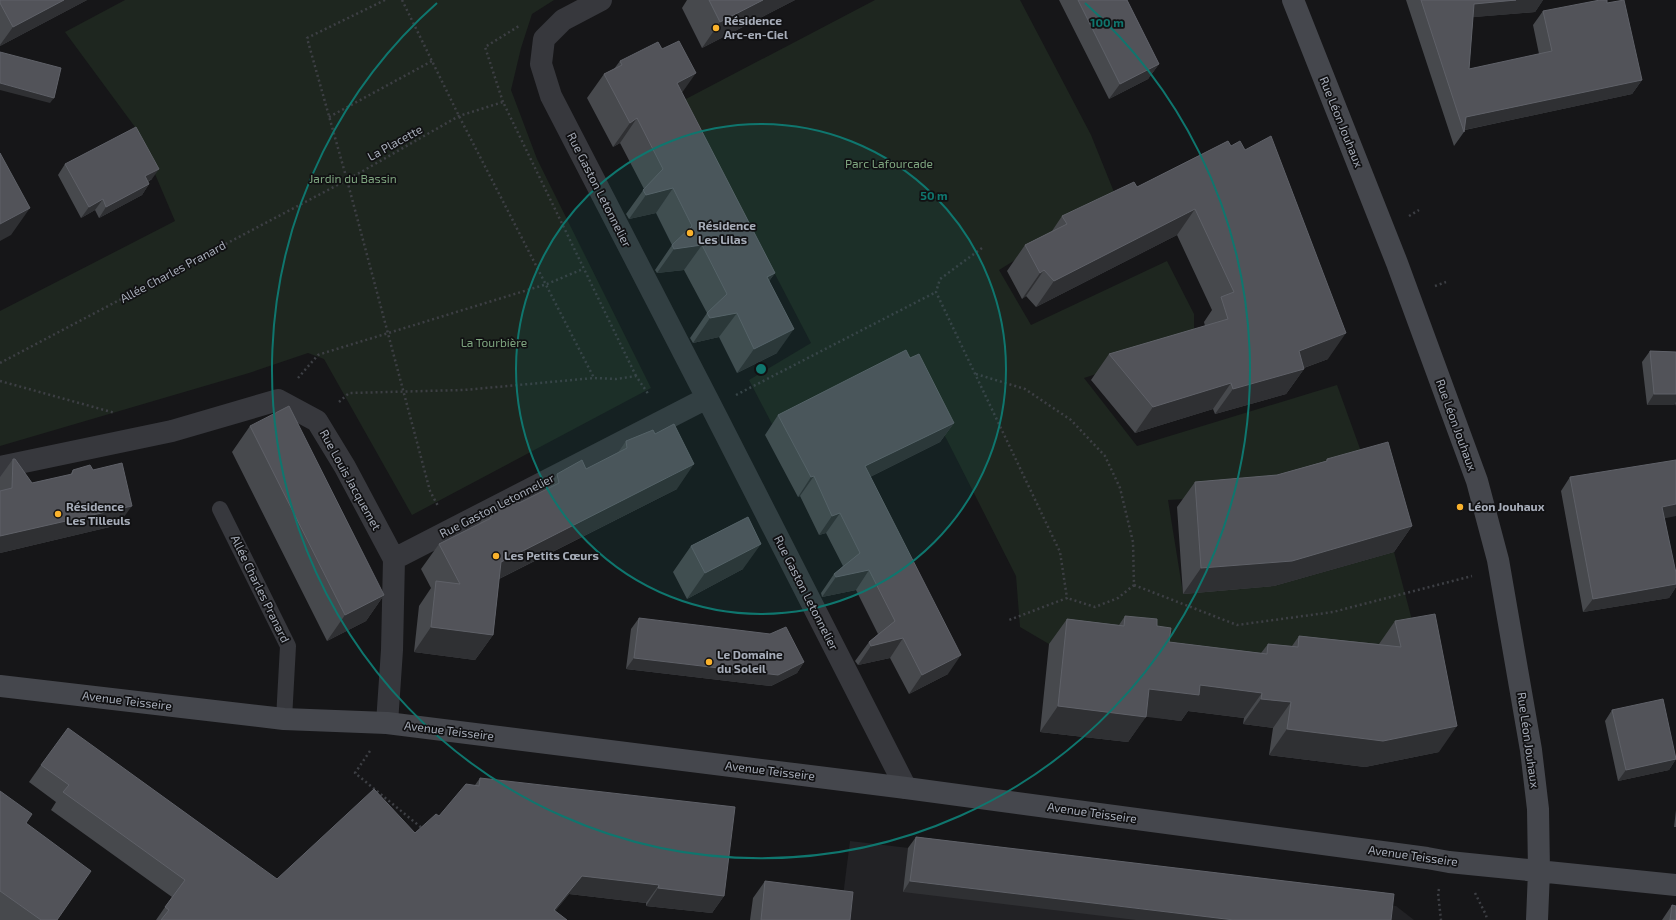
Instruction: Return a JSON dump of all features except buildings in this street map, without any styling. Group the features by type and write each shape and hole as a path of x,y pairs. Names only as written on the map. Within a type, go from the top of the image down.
{"street":[{"name":"Rue Gaston Letonnelier","path":"601,0 563,20 544,38 541,64 551,96 906,788"},
{"name":"Rue Léon Jouhaux","path":"1293,0 1397,263 1476,482 1498,560 1531,750 1538,809 1538,920"},
{"name":"Rue Gaston Letonnelier","path":"394,560 707,398"},
{"name":"Rue Louis Jacquemet","path":"278,400 317,421 345,467 394,560 392,650 387,723"},
{"path":"0,467 172,431 278,400"},
{"name":"Avenue Teisseire","path":"0,686 284,719 387,723 906,788 1449,862 1676,885"}],"lane":[{"name":"Allée Charles Pranard","path":"220,509 288,646 284,719"}],"path":[{"path":"385,0 307,38 347,180 430,491 450,530"},
{"path":"402,0 594,378"},
{"path":"522,24 485,47 503,102 636,376 666,419"},
{"path":"329,117 432,61"},
{"name":"La Placette","path":"347,180 460,116 503,102"},
{"name":"Allée Charles Pranard","path":"0,363 347,180"},
{"path":"982,248 940,279 936,292 1060,552 1067,598"},
{"path":"278,400 318,355 547,284 583,269"},
{"path":"733,396 936,292"},
{"path":"976,374 1025,389 1071,420 1105,456 1120,488 1133,542 1134,585"},
{"path":"317,421 349,393 464,390 594,378 616,379 636,376"},
{"path":"0,381 120,415"},
{"path":"1134,585 1237,625 1333,612 1479,574"},
{"path":"1009,620 1067,598 1095,606 1118,598 1134,585"},
{"path":"387,723 355,774 429,834"},
{"path":"1441,918 1445,920"}],"shaded area":[{"path":"850,841 1396,906 1414,920 840,920"}],"green space":[{"name":"Jardin du Bassin","path":"125,0 554,0 532,14 521,48 511,90 537,159 651,388 412,515 324,359 308,353 249,373 0,446 0,311 175,221 135,127 65,32"},
{"name":"Parc Lafourcade","path":"875,0 1020,0 1091,135 1116,197 999,270 1031,325 1167,261 1194,314 1194,342 1084,378 1137,446 1337,385 1363,457 1238,496 1168,500 1183,593 1274,586 1394,552 1417,639 1334,667 1049,644 1020,627 1016,576 946,438 897,360 772,424 749,380 811,343 684,100"}],"place":[{"name":"Résidence Arc-en-Ciel","path":"716,28"},
{"name":"Résidence Les Lilas","path":"690,233"},
{"name":"Léon Jouhaux","path":"1460,507"},
{"name":"Résidence Les Tilleuls","path":"58,514"},
{"name":"Les Petits Cœurs","path":"496,556"},
{"name":"Le Domaine du Soleil","path":"709,662"}],"park label":[{"name":"La Tourbière","path":"494,343"}]}
